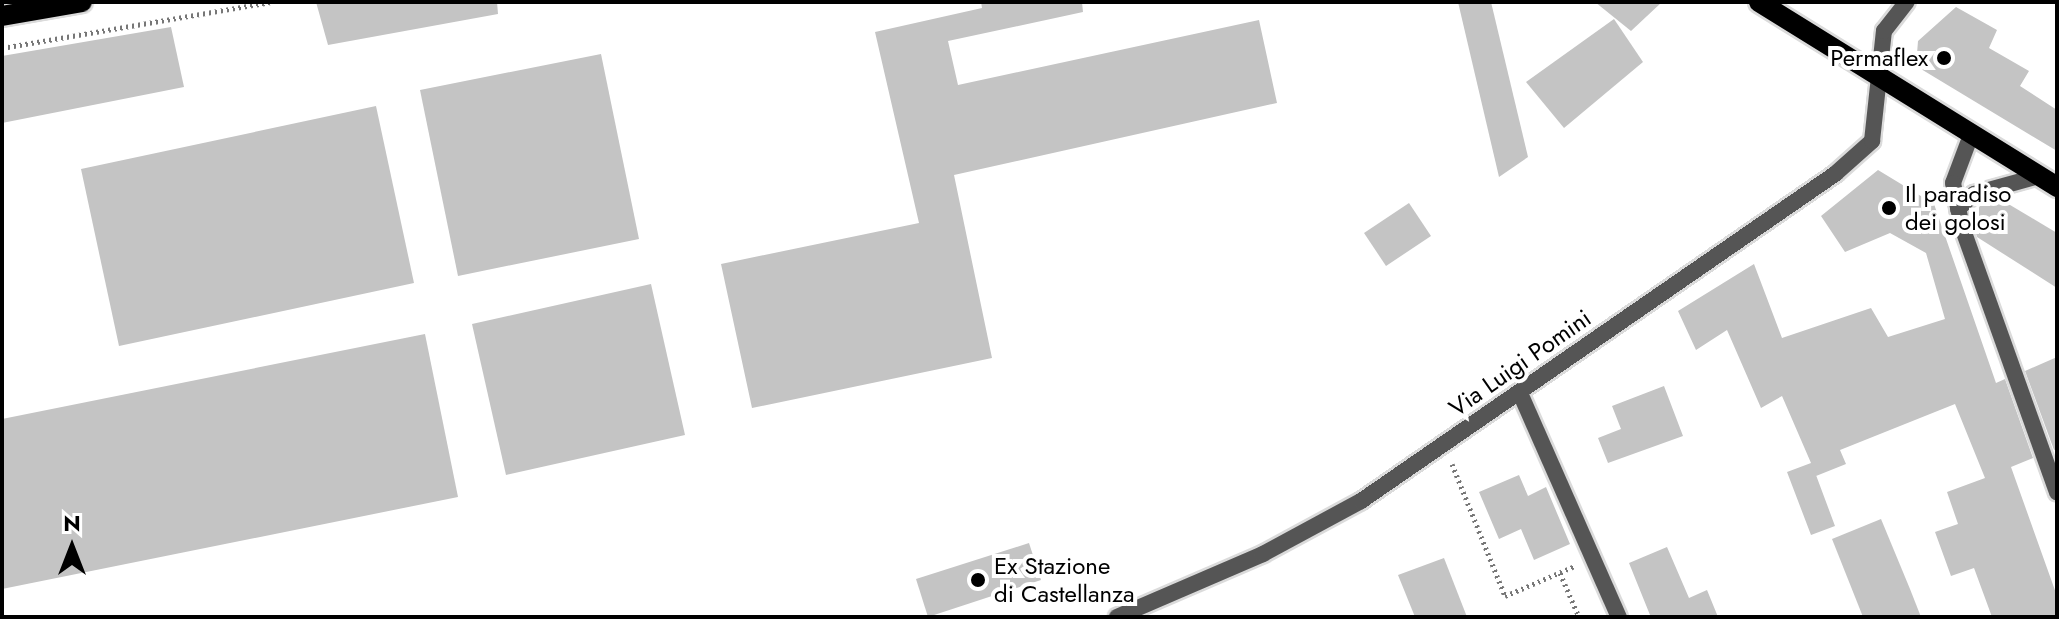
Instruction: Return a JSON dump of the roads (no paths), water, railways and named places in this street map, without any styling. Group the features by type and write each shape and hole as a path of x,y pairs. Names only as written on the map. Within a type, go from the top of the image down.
{"main road":[{"path":"2,16 82,2"},
{"path":"1759,2 2057,187"}],"street":[{"name":"Via Luigi Pomini","path":"1117,617 1263,554 1444,444 1858,156 1872,141 1884,31 1907,2"},
{"path":"1971,135 1953,183 1958,209 2057,492"},
{"path":"1958,209 1974,194 2039,176"},
{"path":"1520,393 1619,617"}],"place":[{"name":"Permaflex","path":"1944,58"},
{"name":"Il paradiso dei golosi","path":"1889,208"},
{"name":"Ex Stazione di Castellanza","path":"978,580"}]}
